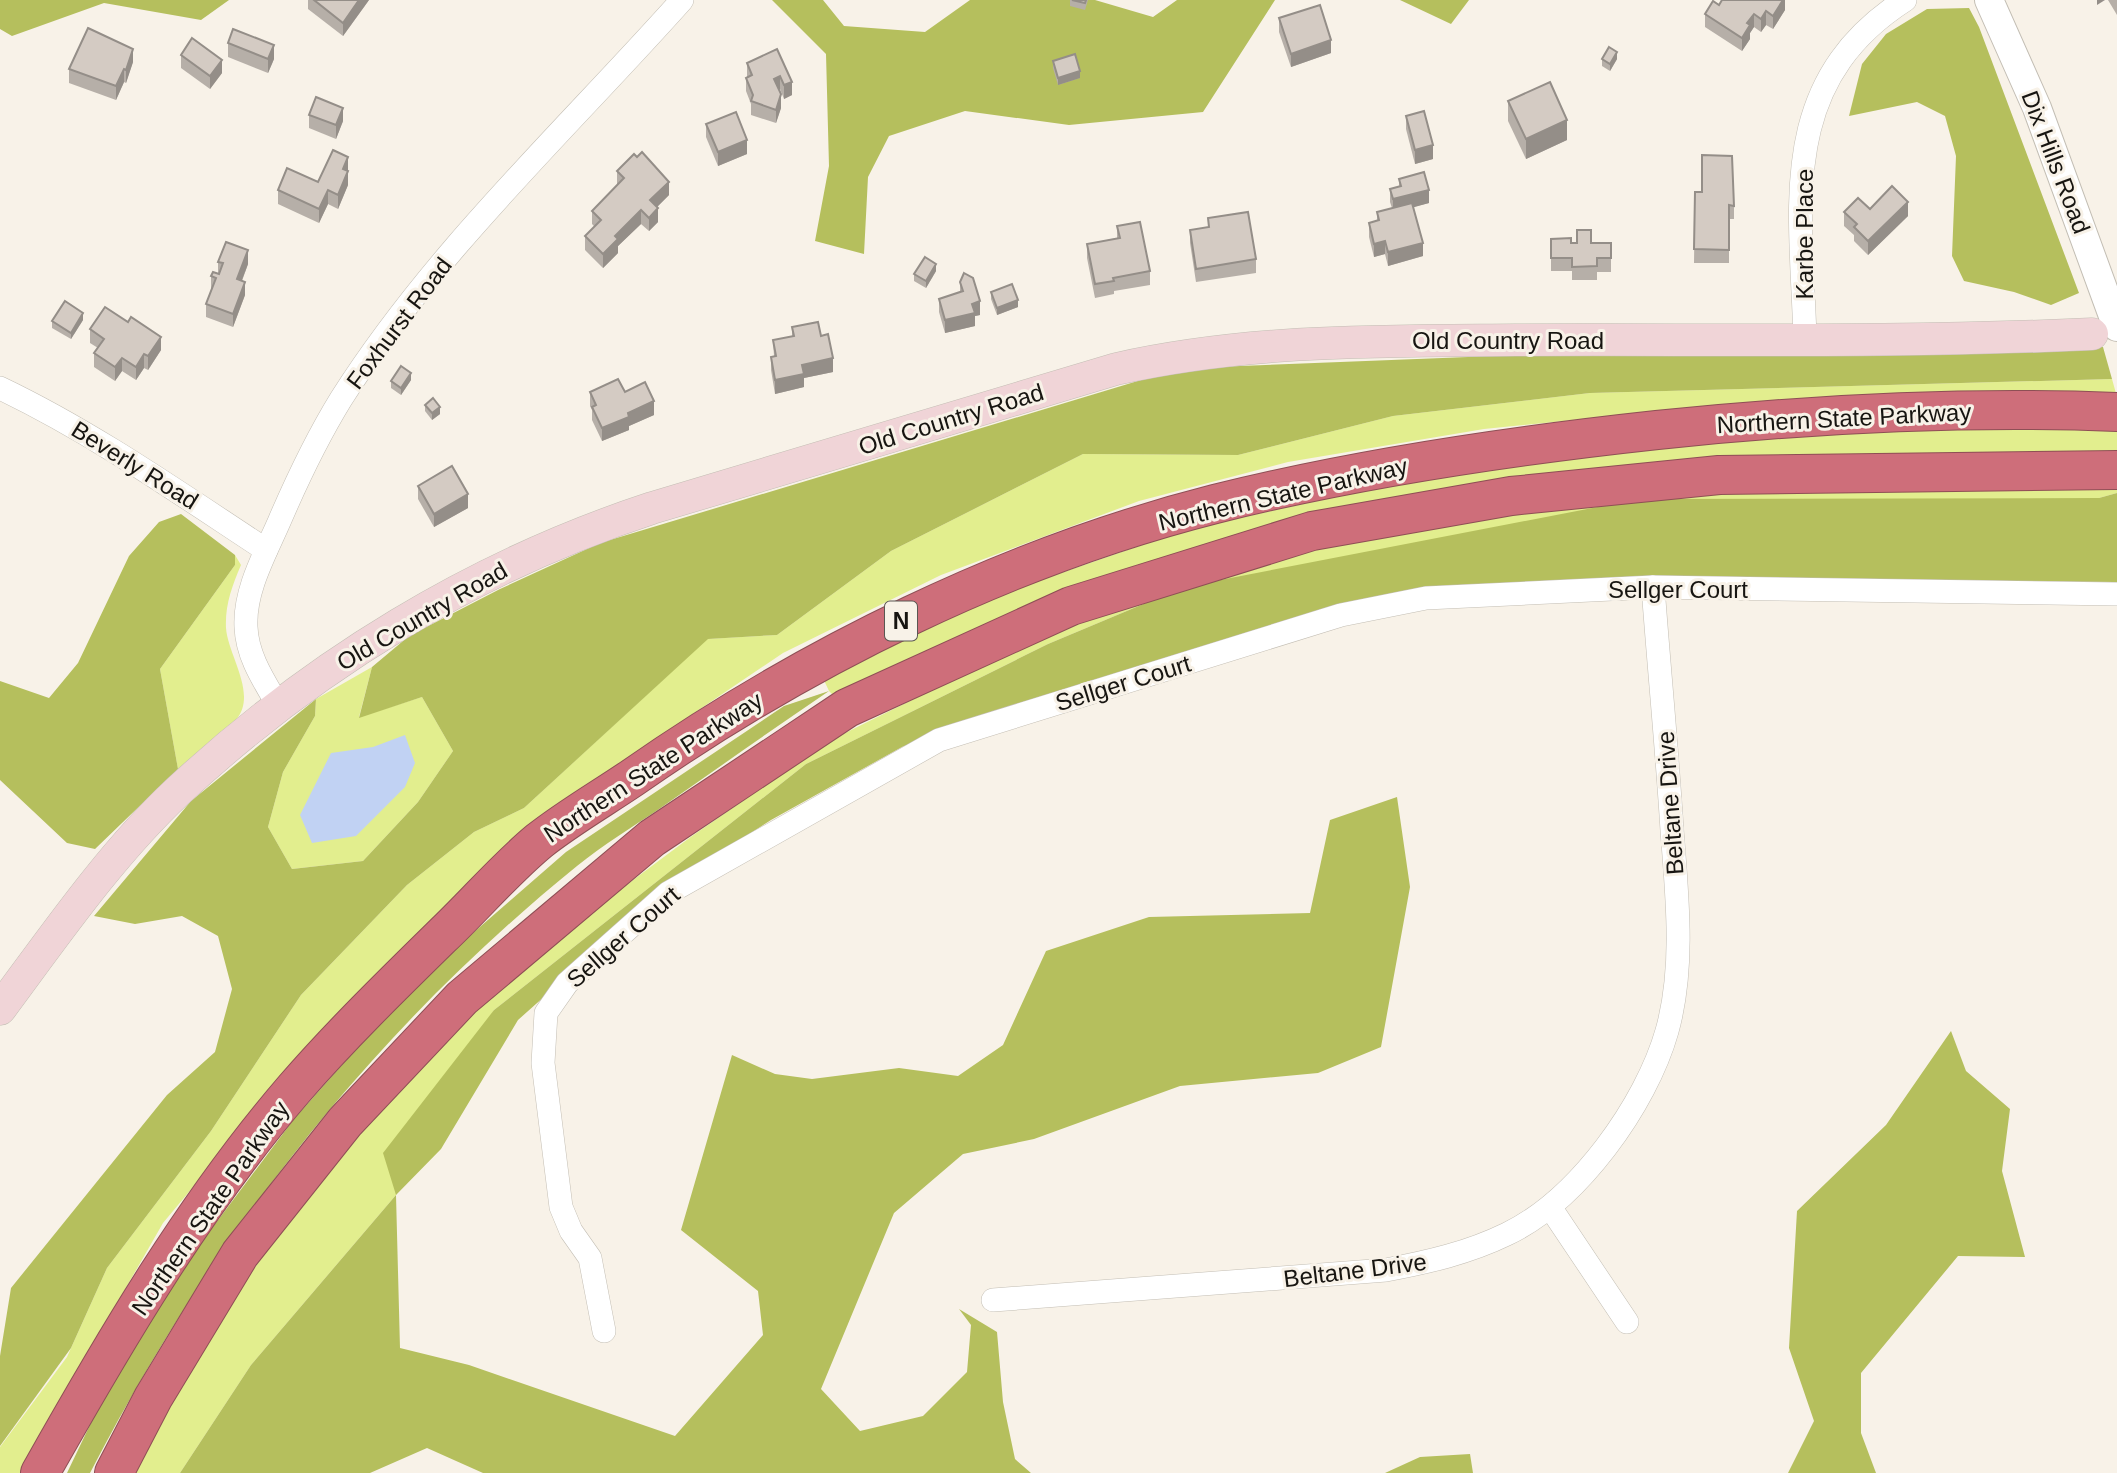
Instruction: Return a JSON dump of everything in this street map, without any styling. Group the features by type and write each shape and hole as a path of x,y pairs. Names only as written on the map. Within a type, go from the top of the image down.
{"highway":[{"name":"Northern State Parkway","path":"40,1473 107,1355 217,1188 293,1090 377,1000 538,843 705,727 865,637 1041,561 1128,530 1216,504 1413,464 1581,438 1768,419 1937,411 2117,412"},
{"name":"Northern State Parkway","path":"114,1473 153,1398 240,1254 345,1122 462,998 652,838 847,708 1072,606 1312,531 1511,496 1718,475 2117,470"}],"main road":[{"name":"Old Country Road","path":"0,1009 87,892 176,793 278,705 396,625 468,584 593,528 1116,369 1182,354 1332,341 1891,339 2104,331"}],"street":[{"name":"Foxhurst Road","path":"278,705 257,670 248,643 246,625 251,590 266,550 316,443 341,399 385,337 490,206 682,0"},
{"name":"Karbe Place","path":"1805,338 1801,177 1815,106 1830,71 1854,40 1905,0"},
{"name":"Dix Hills Road","path":"1989,0 2036,108 2092,255 2104,331"},
{"name":"Beverly Road","path":"0,388 58,416 85,436 158,477 266,550"},
{"name":"Sellger Court","path":"604,1331 590,1258 571,1231 561,1207 543,1063 546,1013 567,983 668,893 939,740 1341,615 1426,598 1653,587 2117,593"},
{"name":"Beltane Drive","path":"993,1300 1385,1270 1446,1258 1508,1234 1550,1207 1609,1145 1647,1085 1668,1029 1677,968 1677,899 1653,587"},
{"path":"1550,1207 1627,1322"}],"green space":[{"path":"0,0 229,0 201,20 104,3 12,36 0,29"},
{"path":"772,0 823,0 844,26 925,32 970,0 1095,0 1153,17 1177,0 1275,0 1203,112 1069,125 965,111 889,136 868,177 864,254 815,241 829,166 826,54"},
{"path":"1400,0 1469,0 1451,24"},
{"path":"1969,8 1979,27 2079,293 2051,305 2014,292 1964,281 1952,256 1956,156 1945,116 1917,102 1849,116 1862,64 1886,34 1927,9"},
{"path":"2103,347 2112,379 1590,393 1393,416 1238,455 1083,454 891,551 777,635 708,639 524,808 474,832 407,885 301,995 211,1131 107,1268 71,1348 0,1446 0,1356 11,1288 167,1095 215,1052 232,989 218,936 182,916 135,924 94,916 191,801 316,699 315,716 283,772 268,827 292,869 363,861 418,802 453,751 422,697 359,718 372,667 409,636 500,589 600,543 1151,377 1215,367 1519,355 1923,355"},
{"path":"2112,379 2117,397 1726,405 1484,429 1288,462 1139,501 941,575 783,653 644,747 452,899 323,1031 163,1223 20,1473 0,1473 0,1447 67,1357 107,1268 211,1131 301,995 407,885 474,832 524,808 707,639 777,635 891,551 1083,454 1238,455 1393,416 1590,393"},
{"path":"2117,426 2117,461 1416,497 840,702 829,691 822,676 945,613 1188,529 1412,480 1589,453 1816,430"},
{"path":"2117,487 2117,493 2099,498 1184,587 1048,644 806,764 494,1010 396,1195 251,1365 180,1473 131,1473 218,1319 318,1179 428,1054 534,954 692,836 831,740 1033,640 1184,582 1394,530 1638,492"},
{"path":"2117,493 2117,582 1718,580 1326,608 978,716 902,747 771,820 666,888 518,1020 441,1149 396,1195 383,1153 494,1010 806,764 1048,644 1184,587 1639,499 2099,498"},
{"path":"181,514 235,555 235,565 160,669 178,769 95,849 67,843 0,780 0,681 49,698 78,663 129,556 159,522"},
{"path":"235,555 241,565 230,596 226,628 243,687 242,710 223,733 178,769 160,669 235,565"},
{"path":"372,667 359,717 422,697 453,751 418,802 363,861 292,869 268,827 283,772 315,716 316,699"},
{"path":"829,691 587,858 502,931 431,999 364,1070 302,1144 243,1222 188,1302 137,1386 90,1473 67,1473 99,1406 182,1268 294,1119 412,986 566,852 784,706"},
{"path":"1397,797 1410,887 1381,1047 1318,1073 1180,1086 1034,1139 963,1154 894,1213 821,1389 860,1431 923,1416 967,1372 971,1325 959,1309 997,1332 1003,1402 1015,1459 1031,1473 483,1473 427,1448 370,1473 180,1473 251,1365 396,1195 400,1348 469,1365 675,1436 763,1335 758,1291 681,1230 732,1055 775,1074 812,1079 899,1068 958,1076 1003,1045 1046,951 1149,917 1310,913 1330,820"},
{"path":"1951,1031 1966,1071 2010,1109 2002,1171 2025,1257 1958,1256 1861,1373 1861,1433 1876,1473 1788,1473 1814,1421 1789,1348 1797,1211 1886,1125"},
{"path":"1470,1454 1473,1473 1385,1473 1420,1457"}],"water":[{"path":"405,735 415,763 405,787 356,836 312,843 300,815 331,753 373,747"}],"building":[{"path":"314,0 359,0 343,23"},
{"path":"1722,0 1783,0 1773,16 1766,11 1761,19 1754,14 1747,23 1750,25 1742,38 1705,14 1713,1 1719,5"},
{"path":"1320,5 1331,40 1291,54 1279,18"},
{"path":"88,28 133,49 126,70 124,69 116,86 69,69"},
{"path":"233,29 274,45 268,59 228,43"},
{"path":"192,38 222,60 210,76 181,55"},
{"path":"1609,47 1617,52 1610,64 1602,59"},
{"path":"777,49 792,82 784,85 780,76 774,79 781,94 776,110 751,101 753,95 746,78 752,75 747,63"},
{"path":"1075,54 1080,71 1058,78 1053,61"},
{"path":"1550,82 1567,120 1526,139 1508,101"},
{"path":"316,97 343,108 336,125 309,115"},
{"path":"1424,111 1433,145 1415,150 1406,116"},
{"path":"736,112 747,140 718,152 706,124"},
{"path":"333,150 348,157 343,169 348,171 338,195 328,190 319,209 278,190 287,168 318,182"},
{"path":"642,152 669,182 650,200 658,208 649,218 641,210 615,236 618,239 603,254 585,236 601,220 592,211 624,178 617,171 634,154 637,157"},
{"path":"1702,155 1732,156 1734,206 1729,205 1729,250 1694,249 1695,192 1702,192"},
{"path":"1424,172 1429,190 1393,199 1390,189 1401,186 1399,179"},
{"path":"1892,186 1908,202 1868,241 1854,227 1857,224 1844,212 1858,198 1870,209"},
{"path":"1412,203 1423,243 1388,252 1385,241 1374,244 1369,223 1379,220 1377,212"},
{"path":"1248,212 1256,259 1196,269 1190,230 1209,227 1208,218"},
{"path":"1140,222 1150,271 1095,284 1087,244 1120,238 1117,226"},
{"path":"1577,230 1591,230 1591,243 1611,243 1611,258 1597,258 1597,266 1572,267 1572,258 1551,258 1551,239 1571,238 1571,243 1577,243"},
{"path":"226,242 248,250 237,279 245,282 233,314 206,304 216,278 211,276 213,272 219,274 223,263 218,262"},
{"path":"925,257 936,264 926,281 914,274"},
{"path":"964,273 973,278 980,301 972,304 975,313 945,320 939,299 963,291 960,282"},
{"path":"1012,284 1018,300 997,308 991,292"},
{"path":"65,301 83,313 71,333 52,321"},
{"path":"105,307 128,322 131,317 161,337 148,356 144,354 136,367 122,358 115,367 94,353 104,339 90,329"},
{"path":"818,322 821,336 828,334 833,358 802,365 804,374 775,380 771,357 776,356 773,340 794,336 792,327"},
{"path":"401,366 411,373 401,388 391,381"},
{"path":"618,379 625,392 645,382 654,401 628,413 629,417 602,428 592,407 596,405 590,392"},
{"path":"433,398 440,407 432,413 425,405"},
{"path":"452,466 468,494 434,514 418,486"}]}
